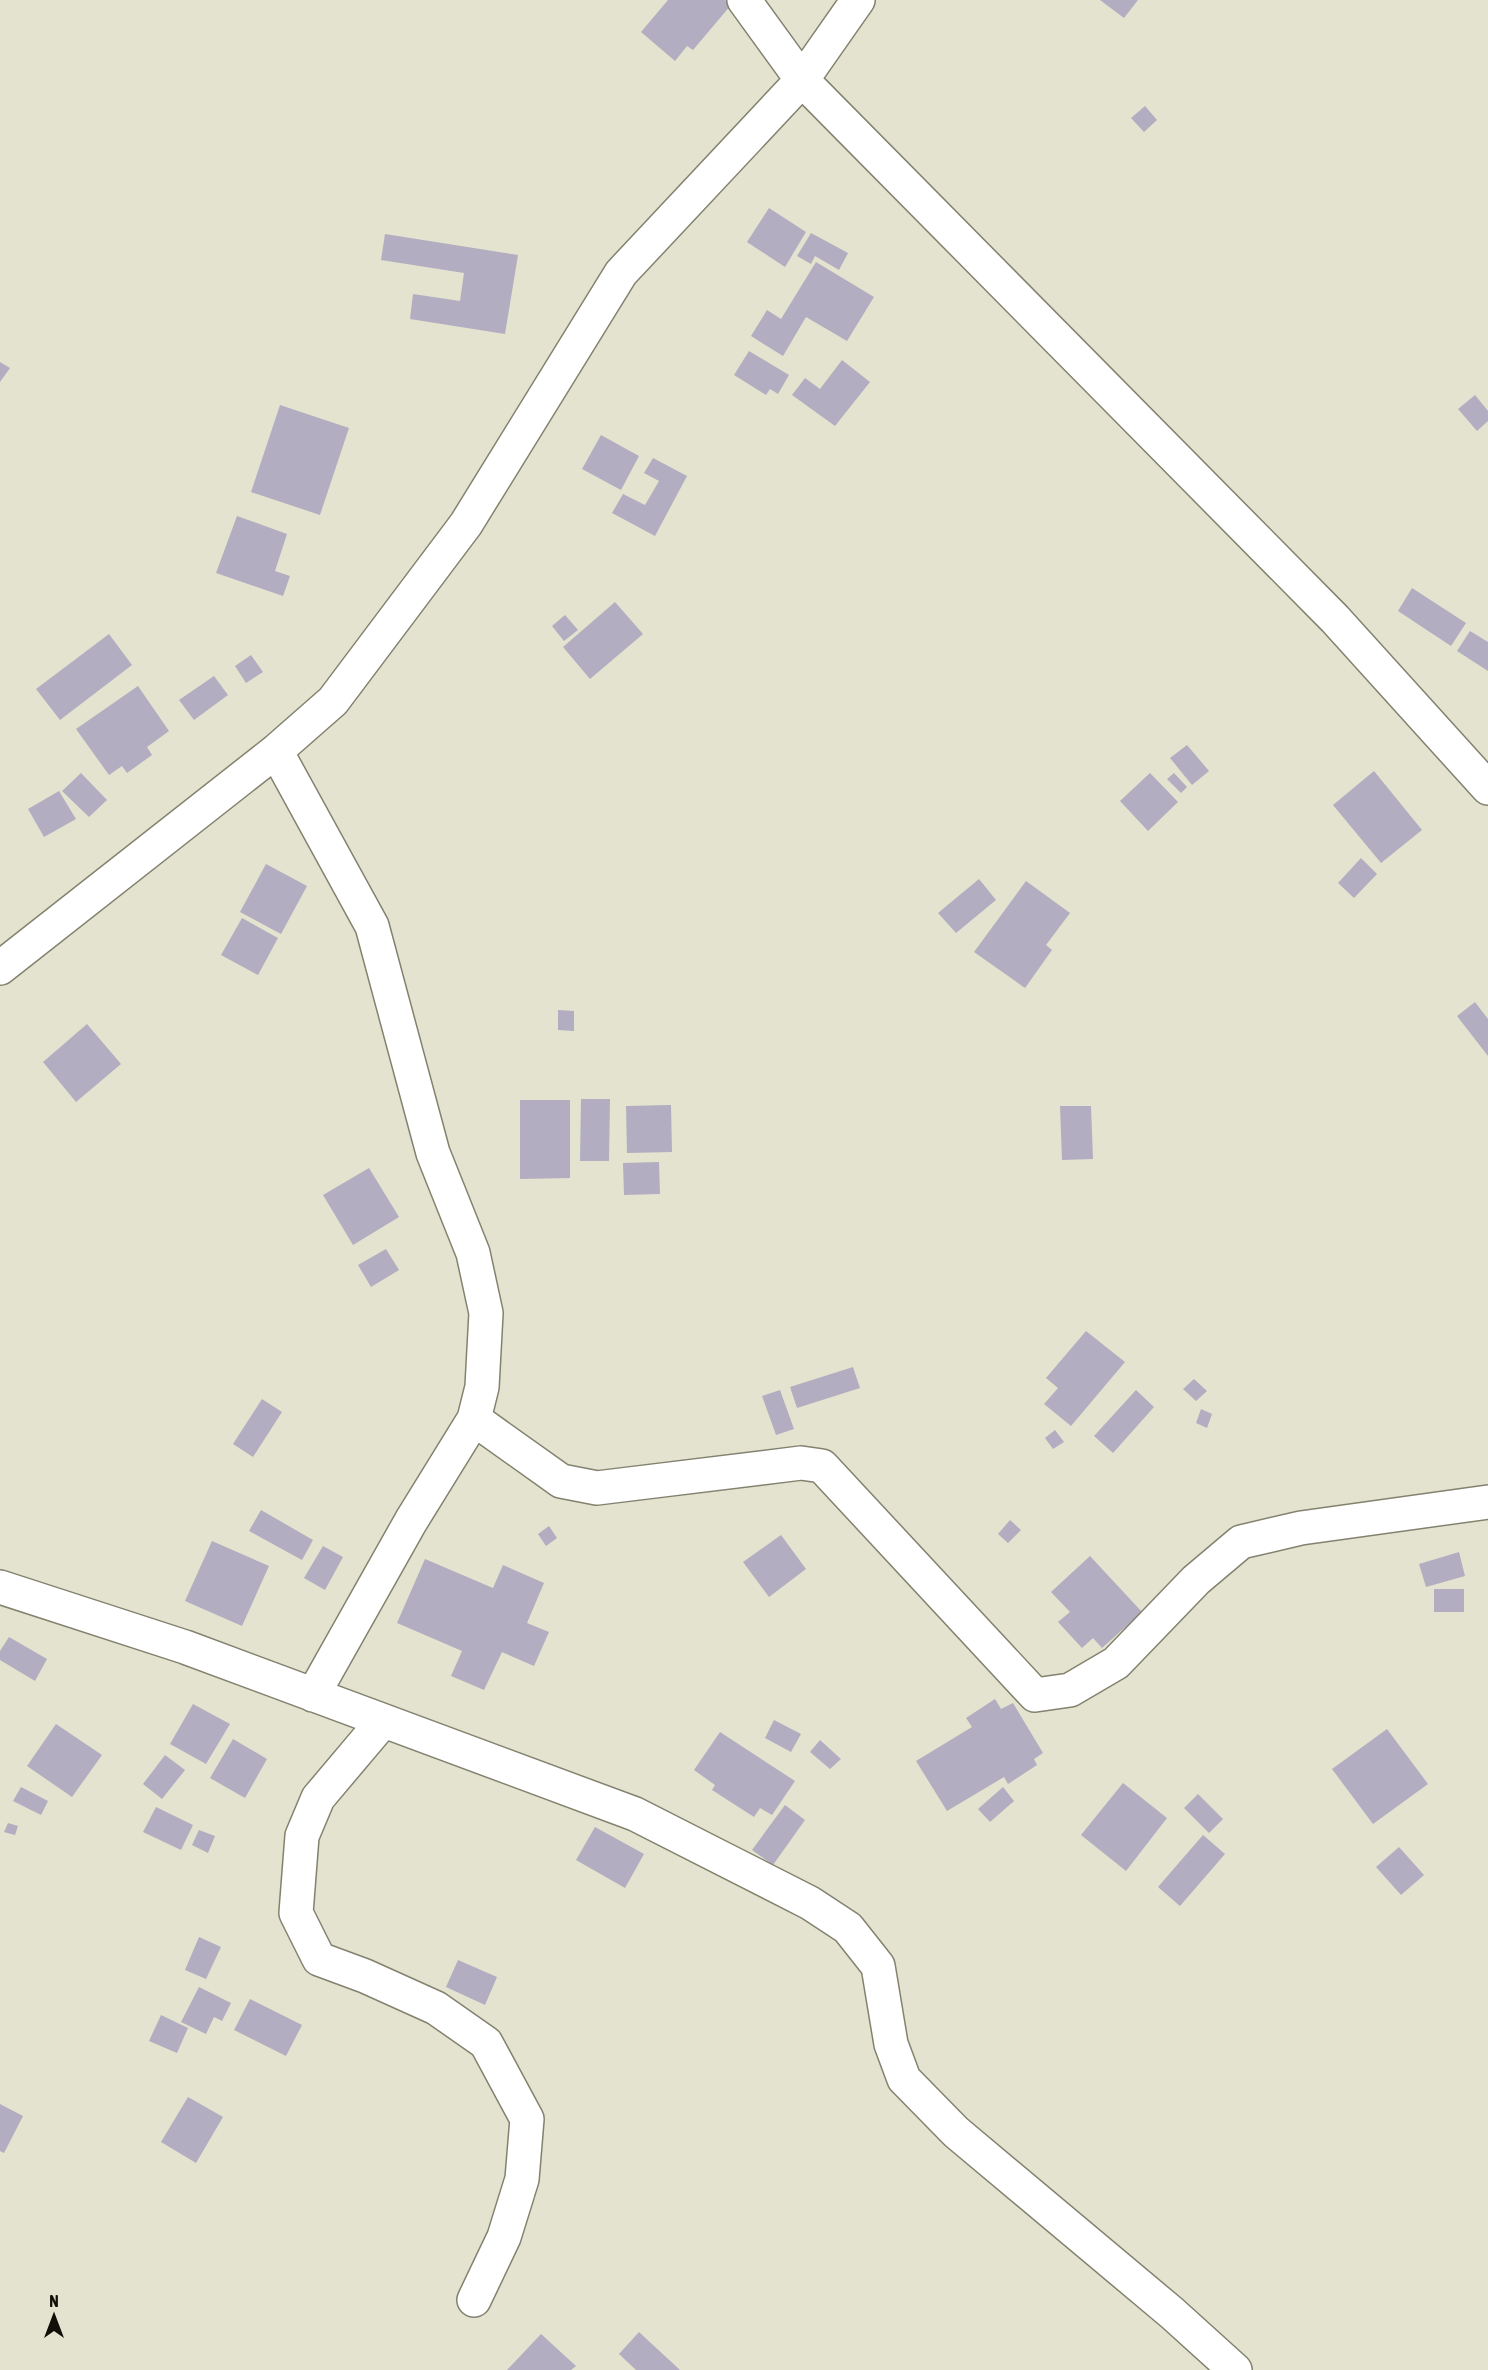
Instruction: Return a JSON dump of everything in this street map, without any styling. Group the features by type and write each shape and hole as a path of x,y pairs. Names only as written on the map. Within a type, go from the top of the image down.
{"street":[{"path":"744,0 802,80 1335,619 1488,788"},
{"path":"0,968 276,751 333,701 466,524 621,273 802,80 858,0"},
{"path":"276,751 372,926 434,1153 473,1252 486,1313 482,1387 474,1419 411,1521 312,1695"},
{"path":"474,1419 561,1481 597,1488 801,1463 822,1466 1035,1695 1070,1690 1116,1663 1196,1580 1241,1542 1301,1528 1488,1502"},
{"path":"0,1587 184,1647 635,1814 810,1903 848,1928 878,1966 891,2044 904,2079 956,2132 1172,2313 1235,2370"},
{"path":"383,1721 318,1798 302,1836 296,1913 319,1959 365,1976 436,2008 486,2043 527,2119 522,2179 504,2236 474,2300"}],"building":[{"path":"668,0 725,0 731,5 693,50 687,46 675,61 641,32"},
{"path":"1100,0 1138,0 1124,18"},
{"path":"1145,106 1157,120 1144,132 1131,118"},
{"path":"769,208 806,232 785,267 747,242"},
{"path":"811,233 848,253 839,270 815,256 811,264 797,256"},
{"path":"385,234 518,255 505,334 410,319 413,294 460,301 464,273 381,260"},
{"path":"816,262 874,297 847,341 806,317 783,356 751,336 767,310 781,319"},
{"path":"749,351 789,375 778,394 770,389 766,395 734,375"},
{"path":"842,360 870,382 835,426 792,395 805,378 820,389"},
{"path":"0,362 10,368 0,382"},
{"path":"1475,395 1488,411 1488,421 1477,431 1458,409"},
{"path":"280,405 349,428 320,515 251,492"},
{"path":"601,435 639,456 621,490 582,469"},
{"path":"653,458 687,476 655,536 612,513 623,494 645,505 659,481 644,473"},
{"path":"237,516 287,534 275,571 290,576 283,596 216,573"},
{"path":"1412,588 1466,623 1451,646 1398,611"},
{"path":"615,602 643,634 590,679 563,647"},
{"path":"565,615 578,630 564,641 552,626"},
{"path":"1470,631 1488,642 1488,671 1457,651"},
{"path":"109,634 132,665 60,720 36,689"},
{"path":"251,655 263,672 246,683 235,666"},
{"path":"214,676 228,695 194,720 179,700"},
{"path":"138,686 169,731 147,747 152,755 127,773 122,766 109,775 76,729"},
{"path":"1187,745 1209,771 1192,785 1170,758"},
{"path":"1374,771 1422,830 1381,863 1333,805"},
{"path":"81,773 107,800 89,817 62,791"},
{"path":"1150,773 1178,802 1148,831 1120,801"},
{"path":"1174,773 1187,787 1181,793 1167,779"},
{"path":"59,791 76,819 44,837 28,809"},
{"path":"1361,858 1377,874 1354,898 1338,883"},
{"path":"266,864 307,886 281,934 240,912"},
{"path":"979,879 996,900 956,933 938,913"},
{"path":"1026,881 1070,913 1046,945 1052,950 1025,988 974,952"},
{"path":"242,918 278,938 258,975 221,955"},
{"path":"1475,1002 1488,1019 1488,1056 1457,1016"},
{"path":"558,1010 574,1011 574,1031 558,1030"},
{"path":"87,1024 121,1064 76,1102 43,1062"},
{"path":"581,1099 610,1099 609,1161 580,1161"},
{"path":"520,1100 570,1100 570,1178 520,1179"},
{"path":"671,1105 672,1152 627,1153 626,1106"},
{"path":"1060,1106 1091,1106 1093,1159 1062,1160"},
{"path":"659,1162 660,1194 624,1195 623,1163"},
{"path":"369,1168 399,1217 353,1245 323,1195"},
{"path":"386,1249 399,1270 371,1287 358,1265"},
{"path":"1086,1331 1125,1362 1071,1426 1044,1404 1058,1388 1046,1378"},
{"path":"853,1367 860,1388 797,1408 790,1387"},
{"path":"1194,1379 1207,1391 1196,1401 1183,1389"},
{"path":"780,1390 794,1429 776,1435 762,1396"},
{"path":"1136,1390 1154,1407 1113,1453 1094,1436"},
{"path":"262,1399 282,1412 253,1457 233,1444"},
{"path":"1201,1409 1212,1414 1207,1428 1196,1423"},
{"path":"1055,1430 1064,1442 1053,1449 1045,1438"},
{"path":"261,1510 313,1540 302,1560 249,1531"},
{"path":"1010,1520 1021,1530 1008,1543 998,1534"},
{"path":"549,1526 557,1538 546,1546 538,1534"},
{"path":"781,1535 806,1569 769,1597 743,1562"},
{"path":"212,1541 269,1566 242,1626 185,1601"},
{"path":"323,1546 343,1557 325,1590 304,1578"},
{"path":"1459,1552 1465,1576 1426,1587 1419,1564"},
{"path":"1090,1556 1142,1612 1102,1648 1093,1638 1082,1648 1058,1622 1070,1612 1051,1592"},
{"path":"425,1559 493,1588 503,1565 544,1583 527,1623 549,1632 534,1666 502,1652 484,1690 451,1676 462,1651 397,1623"},
{"path":"1434,1589 1464,1589 1464,1612 1434,1612"},
{"path":"9,1637 47,1659 35,1681 0,1660 0,1651"},
{"path":"995,1699 1001,1709 1013,1703 1043,1753 1034,1759 1037,1765 1008,1784 1004,1777 947,1811 916,1761 972,1727 966,1718"},
{"path":"193,1704 230,1724 206,1764 170,1744"},
{"path":"774,1720 801,1734 791,1752 765,1738"},
{"path":"56,1724 102,1755 72,1797 27,1766"},
{"path":"1387,1729 1428,1784 1373,1824 1332,1769"},
{"path":"720,1732 795,1781 772,1815 760,1808 754,1817 712,1790 715,1785 694,1770"},
{"path":"233,1739 267,1759 245,1798 210,1778"},
{"path":"820,1740 841,1759 830,1769 810,1752"},
{"path":"165,1755 185,1770 162,1799 143,1784"},
{"path":"1123,1783 1167,1818 1126,1871 1081,1835"},
{"path":"21,1787 48,1801 41,1815 13,1801"},
{"path":"1003,1787 1014,1801 990,1822 978,1809"},
{"path":"1198,1794 1223,1819 1209,1833 1184,1808"},
{"path":"785,1805 805,1820 773,1865 752,1850"},
{"path":"156,1807 193,1825 181,1850 143,1832"},
{"path":"8,1823 18,1826 15,1835 4,1832"},
{"path":"595,1827 644,1854 625,1888 576,1860"},
{"path":"199,1830 215,1836 208,1853 192,1845"},
{"path":"1203,1835 1225,1854 1180,1906 1158,1887"},
{"path":"1399,1847 1424,1875 1401,1895 1376,1867"},
{"path":"199,1937 221,1947 206,1979 185,1970"},
{"path":"458,1960 497,1977 485,2005 446,1987"},
{"path":"199,1987 231,2003 222,2021 214,2017 206,2034 181,2022"},
{"path":"250,1999 302,2025 286,2056 234,2030"},
{"path":"161,2015 188,2028 177,2053 149,2041"},
{"path":"188,2097 223,2117 196,2163 161,2142"},
{"path":"0,2104 23,2116 4,2153 0,2151"},
{"path":"639,2332 680,2370 636,2370 619,2354"},
{"path":"541,2334 576,2366 571,2370 507,2370"}]}
